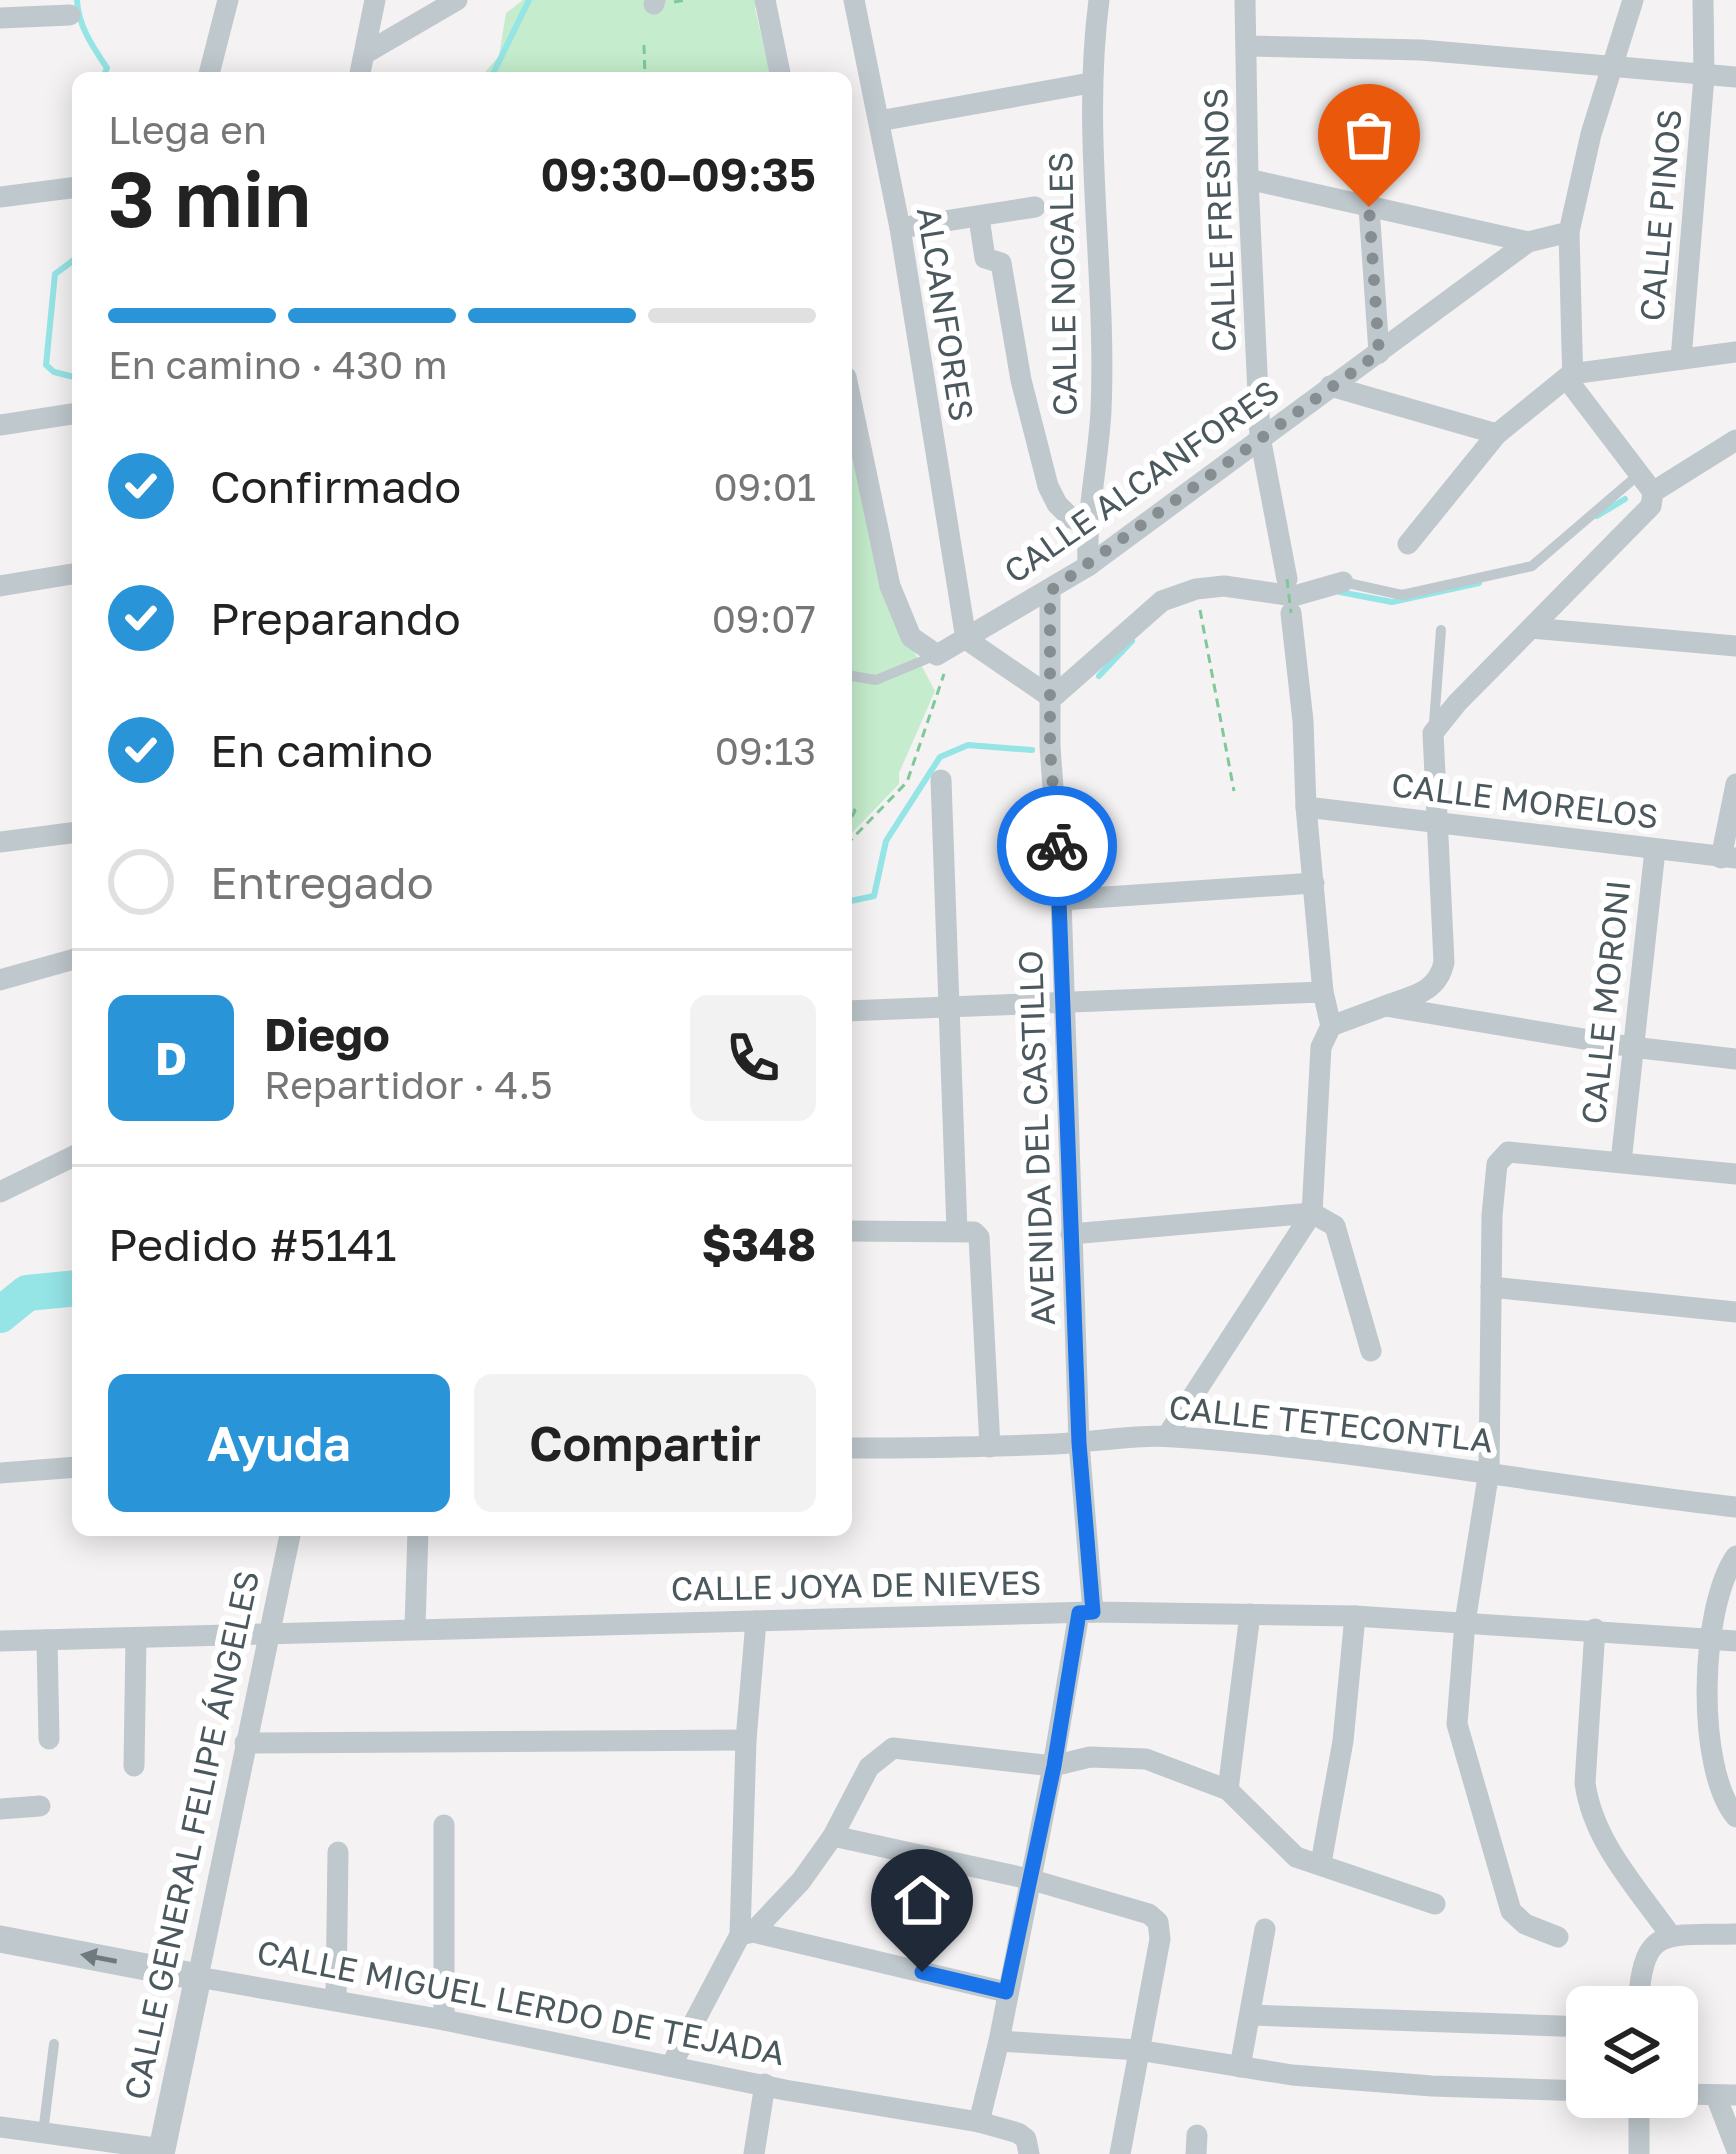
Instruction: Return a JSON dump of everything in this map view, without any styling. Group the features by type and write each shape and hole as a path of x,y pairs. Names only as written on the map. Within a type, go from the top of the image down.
{"street":[{"path":"210,72 228,0"},
{"path":"361,72 375,0"},
{"path":"366,52 458,0"},
{"path":"765,0 781,72"},
{"name":"ALCANFORES","path":"854,0 900,228 966,639"},
{"name":"CALLE NOGALES","path":"1088,566 1087,525 1101,412 1090,83 1099,0"},
{"name":"CALLE FRESNOS","path":"1245,0 1260,437 1286,579"},
{"path":"1331,1026 1431,989 1441,976 1433,733 1651,506 1645,484 1579,398 1571,374 1569,232 1610,68 1633,0"},
{"name":"CALLE PINOS","path":"1682,358 1704,76 1703,0"},
{"path":"0,18 70,15"},
{"path":"1247,46 1421,50 1736,77"},
{"path":"879,121 1090,83"},
{"path":"1248,179 1528,242"},
{"path":"0,196 72,188"},
{"path":"900,228 1035,207"},
{"path":"1369,207 1379,353"},
{"path":"979,218 985,257 1001,263 1021,380 1048,486 1071,518 1087,525"},
{"name":"CALLE ALCANFORES","path":"937,655 1088,566 1528,242 1569,232"},
{"path":"1408,544 1497,434 1571,374 1736,352"},
{"path":"1330,386 1497,434"},
{"path":"852,406 890,586 911,638 937,655"},
{"path":"0,425 72,414"},
{"path":"1645,484 1736,440"},
{"path":"0,586 72,574"},
{"path":"966,639 1052,698 1162,601 1223,586 1294,596 1343,582"},
{"name":"AVENIDA DEL CASTILLO","path":"979,2122 1086,1612 1061,900 1050,746 1050,591"},
{"path":"1167,1436 1312,1213 1322,1047 1331,1026 1323,992 1291,613"},
{"path":"1532,628 1736,646"},
{"path":"941,780 949,1006 990,1447"},
{"path":"1729,858 1736,784"},
{"name":"CALLE MORELOS","path":"1306,807 1729,858"},
{"path":"0,842 72,833"},
{"name":"CALLE MORONI","path":"1621,1162 1655,850"},
{"path":"1061,900 1314,883"},
{"path":"0,980 72,960"},
{"path":"852,1012 1323,992"},
{"path":"1385,1006 1632,1047 1736,1059"},
{"path":"1558,1937 1525,1924 1511,1911 1457,1724 1465,1622 1489,1471 1492,1215 1501,1156 1736,1174"},
{"path":"0,1192 72,1157"},
{"path":"1072,1234 1312,1213 1335,1226 1371,1351"},
{"path":"852,1231 968,1234"},
{"path":"1491,1288 1736,1312"},
{"name":"CALLE TETECONTLA","path":"852,1448 990,1447 1167,1436 1489,1471 1624,1495 1736,1508"},
{"path":"0,1473 72,1467"},
{"name":"CALLE GENERAL FELIPE ÁNGELES","path":"162,2151 290,1536"},
{"path":"415,1627 418,1536"},
{"path":"1736,1556 1719,1588 1708,1736 1716,1776 1736,1817"},
{"name":"CALLE JOYA DE NIEVES","path":"0,1641 1086,1612 1355,1616 1736,1641"},
{"path":"1228,1790 1250,1614"},
{"path":"1321,1863 1342,1741 1355,1616"},
{"path":"746,1934 746,1740 756,1621"},
{"path":"1594,1629 1585,1783 1588,1807 1597,1829 1671,1936"},
{"path":"134,1766 136,1638"},
{"path":"47,1640 49,1739"},
{"path":"244,1743 746,1740"},
{"path":"672,2064 746,1934 802,1881 833,1836 868,1767 893,1748 1054,1766 1090,1757 1146,1760 1228,1790 1296,1856 1435,1904"},
{"path":"0,1810 40,1806"},
{"path":"444,1825 444,2020"},
{"path":"833,1836 1029,1879 1149,1914 1158,1922 1160,1939 1120,2154"},
{"path":"336,1999 338,1852"},
{"path":"1240,2067 1265,1929"},
{"path":"746,1934 1006,1992"},
{"path":"1639,1986 1641,1963 1649,1948 1671,1936 1736,1934"},
{"name":"CALLE MIGUEL LERDO DE TEJADA","path":"0,1939 979,2122 1010,2130 1027,2147"},
{"path":"1250,2014 1566,2026"},
{"path":"999,2041 1138,2050 1240,2067 1432,2086 1566,2090"},
{"path":"754,2154 765,2084"},
{"path":"1726,2096 1736,2148"},
{"path":"1639,2154 1640,2118"},
{"path":"0,2127 162,2151"}],"lane":[{"path":"1343,582 1402,596 1532,566 1645,484"},
{"path":"1433,733 1442,630"},
{"path":"852,676 876,680 937,655"},
{"path":"43,2133 54,2044"}],"path":[{"path":"644,45 645,72"},
{"path":"1286,579 1291,613"},
{"path":"1199,603 1234,791"},
{"path":"852,839 907,782 945,672 937,655"}],"green space":[{"path":"523,0 762,0 755,8 770,72 485,72 499,56 506,13"},
{"path":"852,408 902,629 935,691 899,773 899,784 852,833"}],"waterway":[{"path":"77,0 83,27 105,72"},
{"path":"494,72 529,0"},
{"path":"72,261 55,274 46,365 72,376"},
{"path":"1597,516 1625,499"},
{"path":"1340,592 1392,602 1479,583"},
{"path":"1099,676 1132,641"},
{"path":"852,901 874,896 886,841 940,757 968,745 1032,750"},
{"path":"0,1315 27,1293 72,1289"}],"way so far":[{"path":"1057,846 1050,746 1050,591 1379,353 1369,207"}],"route":[{"path":"922,1972 1006,1992 1054,1766 1079,1613 1093,1612 1079,1443 1057,846"}]}
